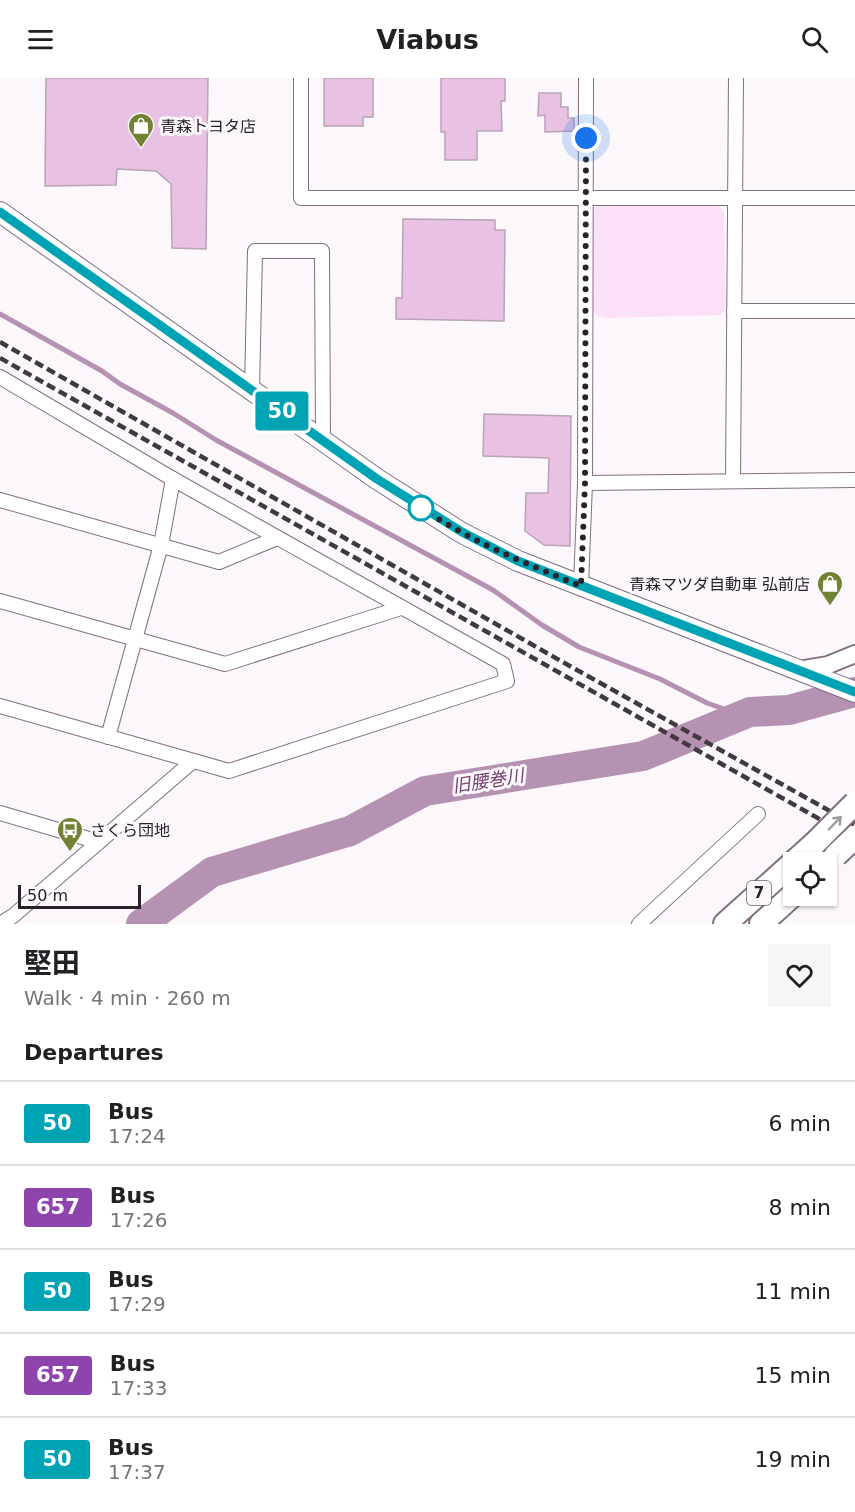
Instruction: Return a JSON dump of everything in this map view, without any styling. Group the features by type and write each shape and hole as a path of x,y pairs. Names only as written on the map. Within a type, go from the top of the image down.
{"highway":[{"name":"7","path":"725,924 815,843 855,803"},
{"path":"837,854 855,837"},
{"name":"7","path":"761,924 783,904"}],"main road":[{"path":"0,212 323,441 422,509 462,532 518,561 855,692"}],"street":[{"path":"301,78 301,198 855,198"},
{"path":"581,586 585,483 586,78"},
{"path":"733,481 736,78"},
{"path":"252,390 255,251 322,251 323,441"},
{"path":"734,312 855,311"},
{"path":"0,377 173,479 503,664 507,681 229,771 0,706"},
{"path":"108,736 161,545 173,479"},
{"path":"585,483 855,480"},
{"path":"0,500 219,562 277,538"},
{"path":"0,601 225,664 401,608"},
{"path":"798,670 828,665 855,654"},
{"path":"0,924 6,914 99,842 194,761"},
{"path":"0,813 99,842"},
{"path":"639,924 758,814"}],"shaded area":[{"path":"719,205 724,213 726,307 721,315 606,318 592,311 591,213 597,206"}],"building":[{"path":"46,78 208,78 206,249 172,248 171,184 156,171 117,169 116,185 45,186"},
{"path":"324,78 373,78 373,117 363,117 363,126 324,126"},
{"path":"441,78 505,78 505,101 501,101 502,131 477,131 477,160 445,160 445,132 441,132"},
{"path":"539,93 561,93 561,107 568,107 568,118 574,118 574,131 545,132 545,115 538,116"},
{"path":"403,219 495,220 495,230 505,230 504,321 396,319 396,298 402,298"},
{"path":"484,414 571,416 570,546 544,545 525,531 526,493 548,493 549,458 483,456"}],"waterway":[{"path":"0,314 102,371 120,384 216,440 493,590 542,625 579,647 660,679 707,703 724,709 750,712"},
{"name":"旧腰巻川","path":"141,924 212,872 350,831 425,791 643,756 750,712 789,710 855,692"}],"railway":[{"path":"0,342 568,665 855,825"},
{"path":"0,358 855,839"}],"bus line":[{"name":"50","path":"0,212 377,479 462,532 518,561 855,692"}],"place":[{"name":"青森トヨタ店","path":"141,149"},
{"name":"青森マツダ自動車 弘前店","path":"830,607"},
{"name":"さくら団地","path":"70,853"}],"route":[{"path":"421,508 518,561 581,586 585,483 586,138"}]}
